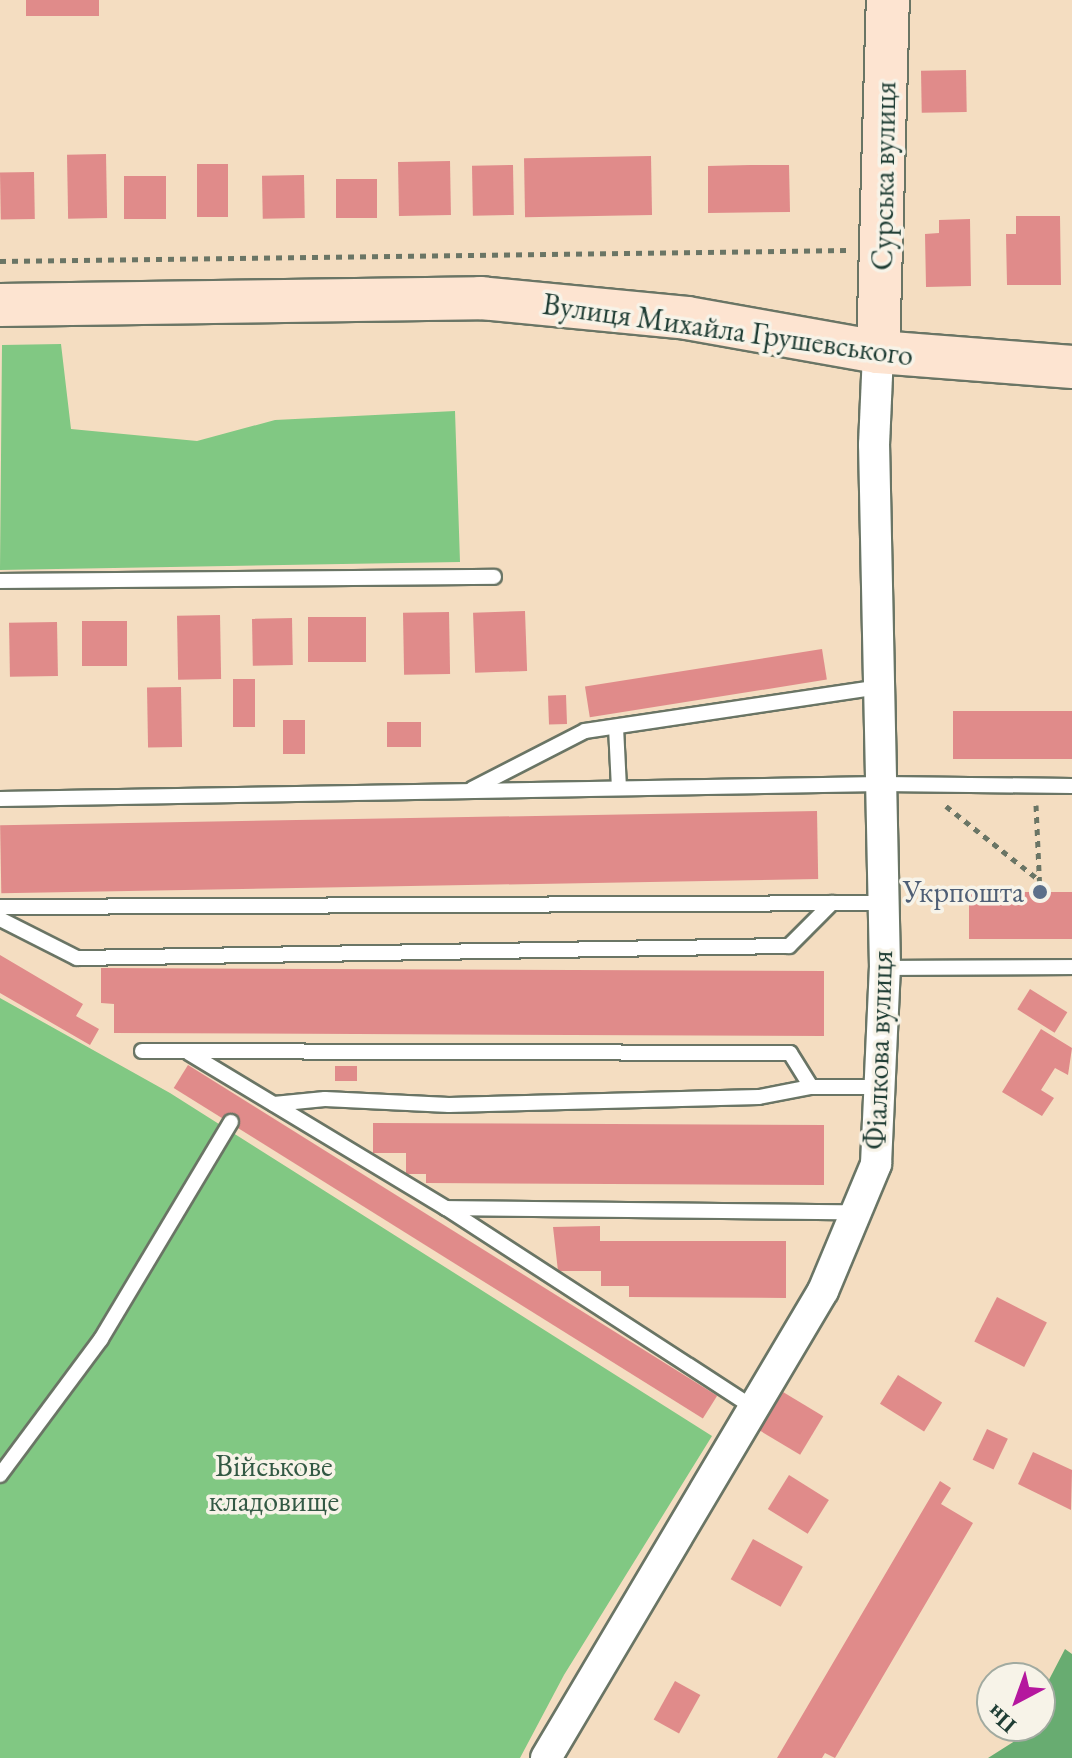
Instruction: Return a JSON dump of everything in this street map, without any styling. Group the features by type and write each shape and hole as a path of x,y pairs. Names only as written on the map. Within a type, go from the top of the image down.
{"street":[{"name":"Сурська вулиця","path":"878,352 884,250 888,0"},
{"name":"Вулиця Михайла Грушевського","path":"0,305 480,298 687,318 878,352 1072,367"},
{"name":"Фіалкова вулиця","path":"546,1758 757,1410 823,1291 876,1164 885,968 880,903 881,784 874,445 878,352"}],"lane":[{"path":"0,581 494,577"},
{"path":"467,791 585,731 879,687"},
{"path":"616,727 619,788"},
{"path":"0,799 881,784 1072,786"},
{"path":"0,919 77,958 789,946 832,903"},
{"path":"0,907 880,903"},
{"path":"885,968 1072,967"},
{"path":"142,1051 790,1053 811,1087"},
{"path":"188,1053 446,1208 757,1410"},
{"path":"274,1104 325,1099 449,1105 728,1098 811,1087 879,1087"},
{"path":"0,1475 101,1339 231,1122"},
{"path":"446,1208 858,1212"}],"path":[{"path":"0,261 884,250"},
{"path":"920,785 1039,880"},
{"path":"1036,787 1040,892"}],"green space":[{"path":"61,344 71,429 197,441 275,420 455,411 460,562 0,570 2,345"},
{"name":"Військове кладовище","path":"0,998 170,1093 712,1436 564,1675 520,1758 0,1758"},
{"path":"1065,1649 1072,1654 1072,1758 988,1758 1013,1742 1056,1742 1056,1666"}],"building":[{"path":"26,0 99,0 99,16 26,16"},
{"path":"966,70 967,112 922,113 921,71"},
{"path":"106,154 107,218 68,219 67,155"},
{"path":"651,156 652,215 525,217 524,158"},
{"path":"450,161 451,215 399,216 398,162"},
{"path":"197,164 228,164 228,217 197,217"},
{"path":"513,165 514,215 473,216 472,166"},
{"path":"789,165 790,212 708,213 708,166"},
{"path":"34,172 35,219 1,220 0,173"},
{"path":"304,175 305,218 263,219 262,176"},
{"path":"124,176 166,176 166,219 124,219"},
{"path":"336,179 377,179 377,218 336,218"},
{"path":"1016,216 1060,216 1061,285 1007,285 1006,234 1016,234"},
{"path":"970,219 971,286 926,287 925,234 939,233 939,220"},
{"path":"525,611 527,671 475,673 473,613"},
{"path":"449,612 450,674 404,675 403,613"},
{"path":"220,615 221,679 178,680 177,616"},
{"path":"308,617 366,617 366,662 308,662"},
{"path":"292,618 293,665 253,666 252,619"},
{"path":"82,621 127,621 127,666 82,666"},
{"path":"57,622 58,676 10,677 9,623"},
{"path":"822,649 827,680 590,717 585,687"},
{"path":"233,679 255,679 255,727 233,727"},
{"path":"181,687 182,747 148,748 147,688"},
{"path":"566,695 567,724 549,725 548,696"},
{"path":"953,711 1072,711 1072,759 953,759"},
{"path":"283,720 305,720 305,754 283,754"},
{"path":"387,722 421,722 421,747 387,747"},
{"path":"817,811 818,879 1,893 0,825"},
{"path":"969,892 1072,892 1072,939 969,939"},
{"path":"0,955 83,1004 76,1016 99,1029 90,1045 0,993"},
{"path":"101,968 824,971 824,1036 114,1033 114,1004 101,1003"},
{"path":"1030,989 1067,1012 1055,1033 1017,1009"},
{"path":"1041,1029 1072,1048 1068,1075 1055,1068 1041,1090 1054,1098 1042,1116 1002,1092"},
{"path":"188,1065 717,1396 703,1419 174,1088"},
{"path":"335,1066 357,1066 357,1081 335,1081"},
{"path":"373,1123 824,1125 824,1185 426,1183 426,1174 406,1174 406,1153 373,1153"},
{"path":"600,1226 600,1241 786,1241 786,1298 629,1297 629,1286 601,1286 601,1271 558,1271 553,1227"},
{"path":"997,1297 1047,1322 1024,1367 974,1342"},
{"path":"898,1375 942,1403 924,1431 880,1404"},
{"path":"783,1392 823,1416 800,1455 760,1431"},
{"path":"987,1429 1008,1439 993,1470 973,1460"},
{"path":"1033,1452 1072,1470 1071,1510 1018,1484"},
{"path":"789,1475 829,1500 808,1534 768,1509"},
{"path":"940,1481 951,1488 941,1504 973,1523 835,1758 825,1753 822,1758 777,1758"},
{"path":"753,1539 803,1567 781,1607 731,1579"},
{"path":"675,1681 700,1695 679,1734 654,1719"}],"place":[{"name":"Укрпошта","path":"1040,892"}]}
